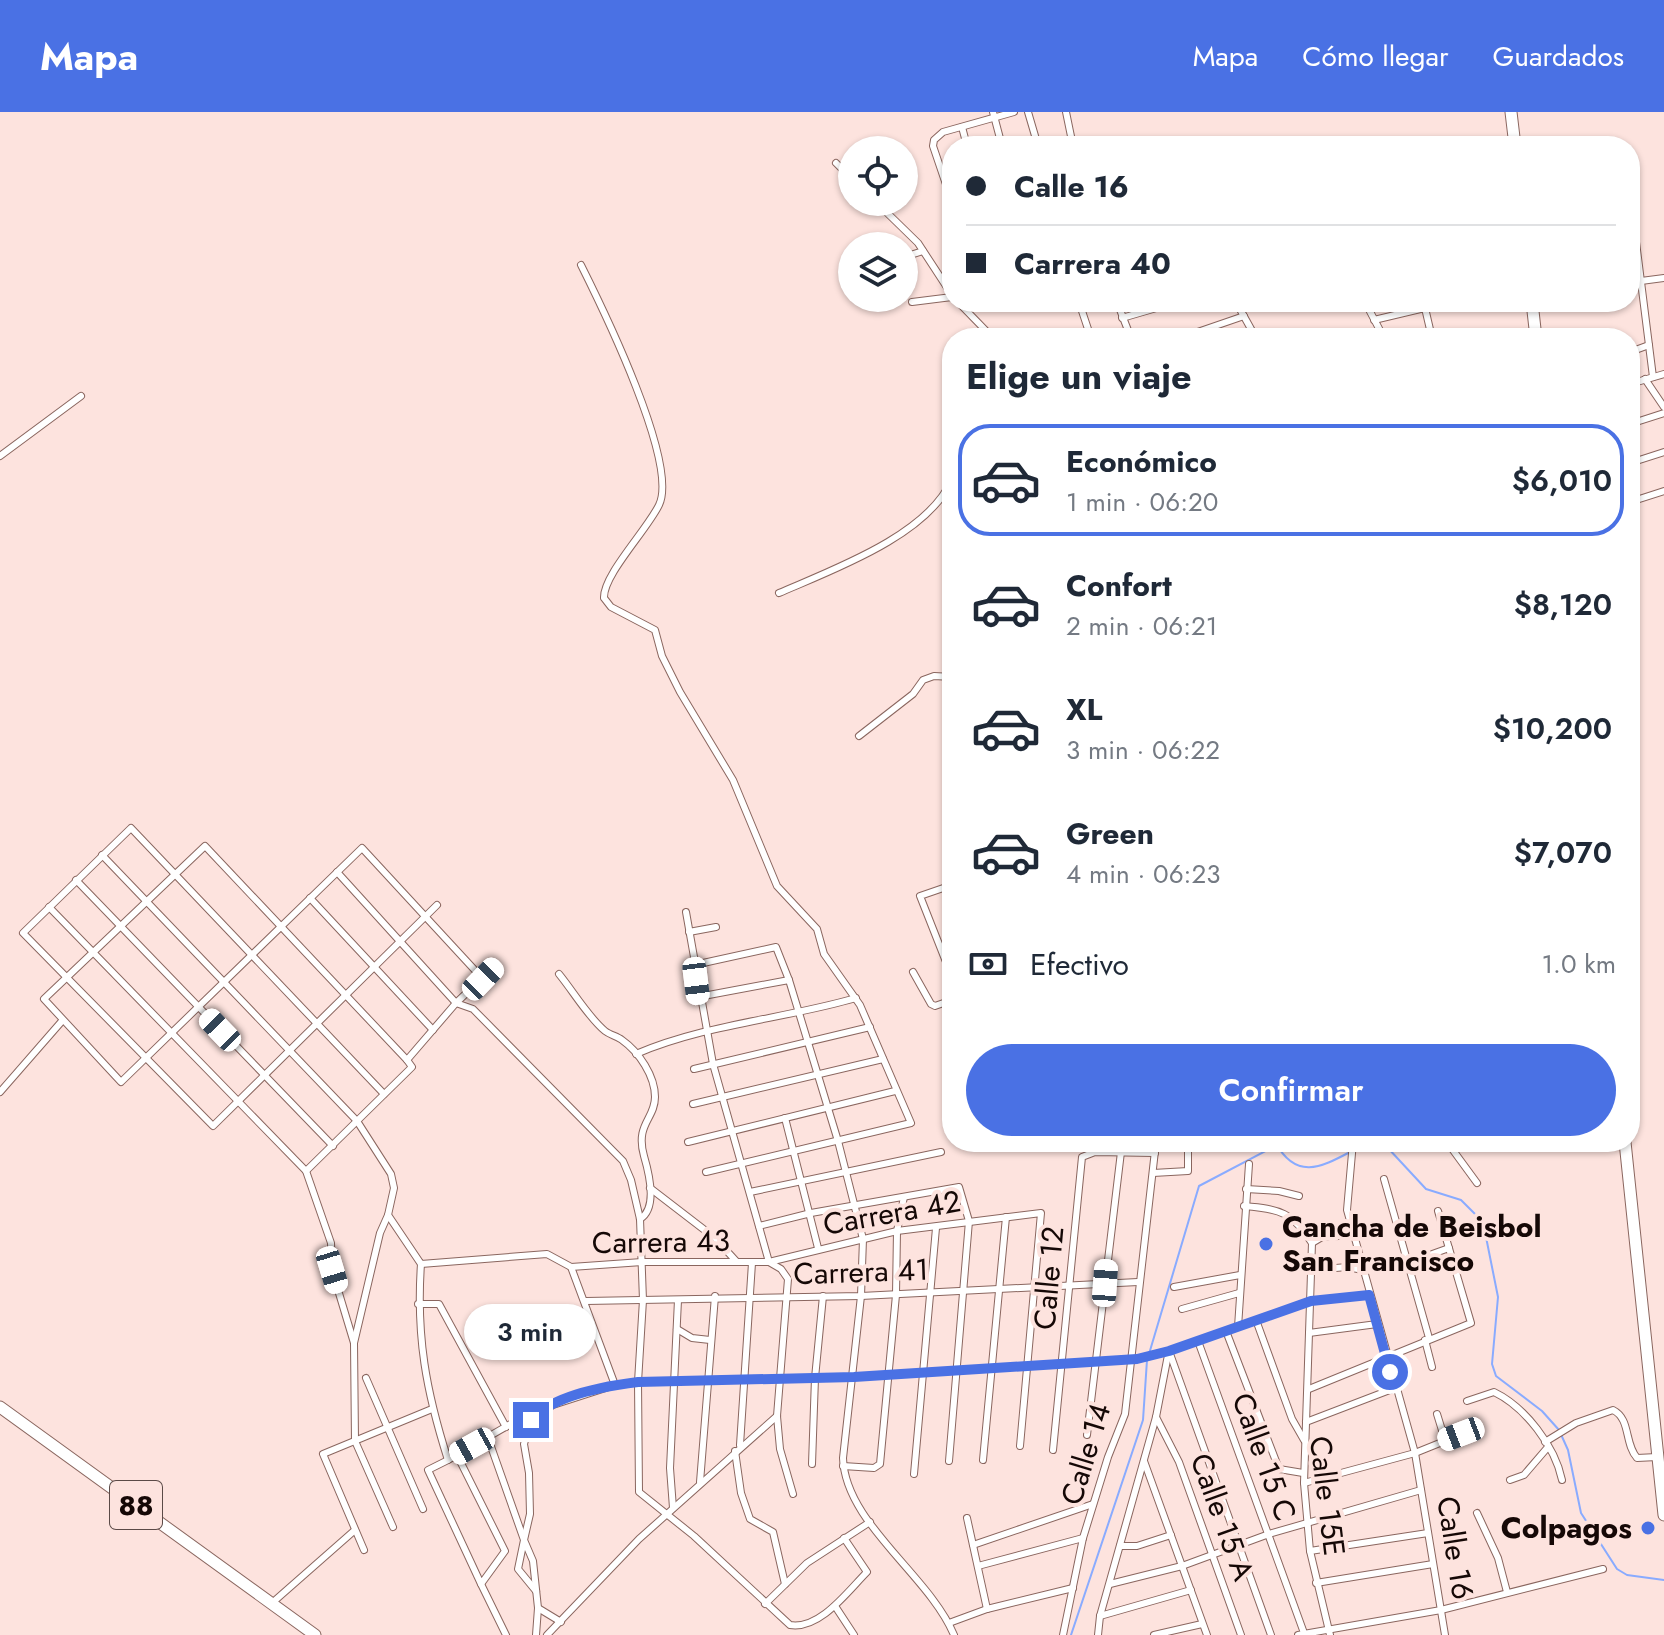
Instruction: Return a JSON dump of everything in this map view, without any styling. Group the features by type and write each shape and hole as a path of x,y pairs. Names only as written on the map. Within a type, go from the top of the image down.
{"highway":[{"path":"1511,112 1514,136"},
{"path":"1626,1152 1664,1515"},
{"name":"88","path":"0,1407 315,1635"}],"street":[{"path":"942,173 933,146 937,135 994,115 1014,112"},
{"path":"1028,112 1035,136"},
{"path":"1066,112 1071,136"},
{"path":"994,115 999,136"},
{"path":"962,127 964,136"},
{"path":"889,216 923,251 942,279"},
{"path":"918,253 923,251"},
{"path":"581,265 609,317 651,430 663,480 658,507 637,542 609,576 604,598 611,607 655,630 662,656 680,692 733,780 777,886 812,921 824,954 856,998 911,1123 706,1172"},
{"path":"1640,273 1649,345 1649,378 1664,410 1640,420"},
{"path":"1641,281 1664,278"},
{"path":"918,300 942,294"},
{"path":"968,312 983,328"},
{"path":"1120,312 1126,328"},
{"path":"1122,318 1143,312"},
{"path":"1242,312 1251,328"},
{"path":"1370,312 1378,328"},
{"path":"1374,320 1408,312"},
{"path":"1209,328 1244,316"},
{"path":"1640,348 1649,345"},
{"path":"1640,381 1664,374"},
{"path":"0,456 81,396"},
{"path":"1640,460 1664,452"},
{"path":"1640,499 1664,491"},
{"path":"779,593 877,550 942,501"},
{"path":"859,736 913,694 923,680 942,676"},
{"path":"384,1094 319,1021 131,828 23,933 213,1126 264,1075 290,1050 319,1021 346,995 437,905"},
{"path":"306,1171 412,1067 407,1060 281,927 205,846 44,999 121,1082 281,927 310,898 362,848 483,979"},
{"path":"102,855 357,1121 391,1174 394,1188 354,1343 355,1441 393,1527"},
{"path":"337,872 456,1003 473,1009 623,1161 640,1219 643,1300 638,1382 639,1492 694,1536 790,1625 797,1626 835,1606 868,1569 844,1538"},
{"path":"76,880 333,1146"},
{"path":"942,888 920,896 942,952"},
{"path":"310,898 433,1030"},
{"path":"49,907 306,1171 331,1243 332,1270 354,1343"},
{"path":"686,912 698,997 720,1097 769,1262 787,1276 777,1416 780,1449 793,1494"},
{"path":"689,932 716,927"},
{"path":"694,965 776,947 789,980 838,1141 863,1239 854,1377 843,1466 847,1481 870,1522 938,1603 954,1635"},
{"path":"407,1060 456,1003 496,965"},
{"path":"913,972 931,1004 942,1004"},
{"path":"559,974 606,1032 622,1040 636,1054 652,1080 655,1098 642,1126 650,1188 648,1211 640,1219"},
{"path":"698,997 789,980"},
{"path":"636,1054 664,1042 800,1014 856,998"},
{"path":"0,1092 62,1021"},
{"path":"694,1069 809,1045 870,1027"},
{"path":"693,1104 819,1077 883,1059"},
{"path":"688,1142 895,1091"},
{"path":"785,1118 818,1248"},
{"path":"750,1192 941,1152"},
{"name":"Calle 12","path":"1053,1450 1072,1286 1082,1157 1095,1152 1121,1152"},
{"path":"1087,1435 1121,1152 1155,1153"},
{"path":"1153,1173 1188,1171 1188,1152"},
{"name":"Calle 16","path":"1352,1152 1346,1195 1369,1295 1415,1453 1445,1635"},
{"path":"1454,1152 1477,1183"},
{"name":"Calle 14","path":"1063,1635 1083,1538 1125,1414 1134,1359 1138,1282 1155,1153"},
{"path":"1238,1327 1249,1164"},
{"path":"1384,1179 1410,1262 1432,1367"},
{"name":"Carrera 43","path":"759,1226 811,1213 959,1187 969,1221"},
{"path":"650,1188 715,1238 736,1261"},
{"path":"1246,1189 1299,1196"},
{"path":"843,1466 874,1468 880,1464 896,1295 897,1231 904,1197"},
{"path":"1244,1206 1278,1209 1303,1229 1312,1243 1309,1389 1304,1440"},
{"path":"1309,1389 1471,1323 1438,1211"},
{"name":"Carrera 42","path":"752,1263 769,1262 897,1231 1041,1213 1036,1286"},
{"path":"388,1215 421,1264 418,1304 426,1388 448,1460"},
{"path":"983,1460 1002,1288 1006,1217"},
{"path":"949,1461 969,1221"},
{"path":"914,1474 936,1228"},
{"path":"1312,1243 1322,1237 1355,1235"},
{"path":"1410,1262 1449,1248"},
{"path":"421,1264 547,1254 559,1257 571,1267 586,1301 615,1385"},
{"name":"Carrera 43","path":"571,1267 642,1262 752,1263"},
{"path":"752,1263 737,1448 741,1493 750,1519 773,1532 785,1584"},
{"path":"1313,1270 1347,1267 1363,1270"},
{"path":"1174,1287 1240,1275"},
{"name":"Carrera 41","path":"586,1301 678,1300 715,1296 896,1295 1138,1282"},
{"path":"1020,1446 1036,1286"},
{"path":"1182,1309 1239,1293"},
{"path":"506,1635 428,1470 506,1427 531,1420 553,1405 615,1385 638,1382 854,1377 1134,1359 1169,1351 1311,1301 1369,1295"},
{"path":"700,1482 715,1296"},
{"path":"812,1464 815,1378 823,1296"},
{"path":"673,1508 670,1468 678,1300"},
{"path":"418,1304 439,1304 506,1427"},
{"name":"Calle 15E","path":"1256,1320 1292,1419 1304,1440 1303,1473 1310,1551 1329,1632"},
{"path":"1309,1333 1377,1324"},
{"path":"677,1329 692,1338 710,1340"},
{"path":"1226,1331 1279,1469 1303,1473"},
{"name":"Calle 15 C","path":"1198,1341 1269,1534 1301,1634"},
{"path":"1098,1635 1100,1616 1156,1417 1169,1351"},
{"path":"1169,1351 1271,1635"},
{"path":"366,1378 423,1509"},
{"path":"1306,1422 1395,1388"},
{"path":"1467,1401 1494,1392 1518,1408 1546,1445 1562,1480"},
{"path":"364,1550 323,1454 432,1409"},
{"path":"1510,1480 1524,1475 1546,1445 1576,1423 1613,1410 1623,1418 1637,1458 1658,1457"},
{"path":"1437,1414 1445,1440"},
{"path":"547,1635 589,1588 665,1515 737,1448 777,1416"},
{"name":"Calle 15 A","path":"1156,1417 1179,1462 1241,1635"},
{"path":"531,1420 524,1444 529,1473 530,1514 518,1569 536,1591"},
{"path":"1304,1483 1415,1453 1477,1428"},
{"path":"488,1438 533,1561 538,1608 536,1635"},
{"path":"457,1455 505,1551 505,1556 481,1584"},
{"path":"1144,1460 1207,1635"},
{"path":"1110,1584 1182,1566 1269,1534 1421,1490"},
{"path":"973,1545 1093,1504"},
{"path":"1477,1513 1498,1558 1507,1592"},
{"path":"967,1518 987,1609"},
{"path":"765,1604 807,1563 870,1522"},
{"path":"272,1603 355,1530"},
{"path":"1310,1551 1428,1533"},
{"path":"1120,1546 1137,1546 1171,1535"},
{"path":"978,1566 1083,1538"},
{"path":"1316,1583 1433,1564"},
{"path":"1301,1634 1329,1632 1441,1610 1603,1569"},
{"path":"949,1623 987,1609 1073,1588"},
{"path":"1100,1616 1191,1590"},
{"path":"835,1606 854,1635"},
{"path":"538,1608 561,1622"},
{"path":"1154,1635 1202,1624"}],"waterway":[{"path":"1149,1354 1199,1186 1264,1152"},
{"path":"1282,1152 1291,1162 1309,1167 1329,1163 1350,1152"},
{"path":"1392,1152 1426,1189 1461,1200 1483,1222 1498,1297 1492,1364 1496,1376 1542,1411 1559,1430 1568,1450 1581,1513 1617,1569 1627,1575 1664,1580"},
{"path":"1071,1635 1143,1420 1147,1360"}],"place":[{"name":"Cancha de Beisbol San Francisco","path":"1266,1244"},
{"name":"Colpagos","path":"1648,1528"}],"route":[{"path":"531,1420 537,1413 553,1405 615,1385 638,1382 854,1377 1137,1359 1169,1351 1311,1301 1369,1295 1390,1372"}]}
